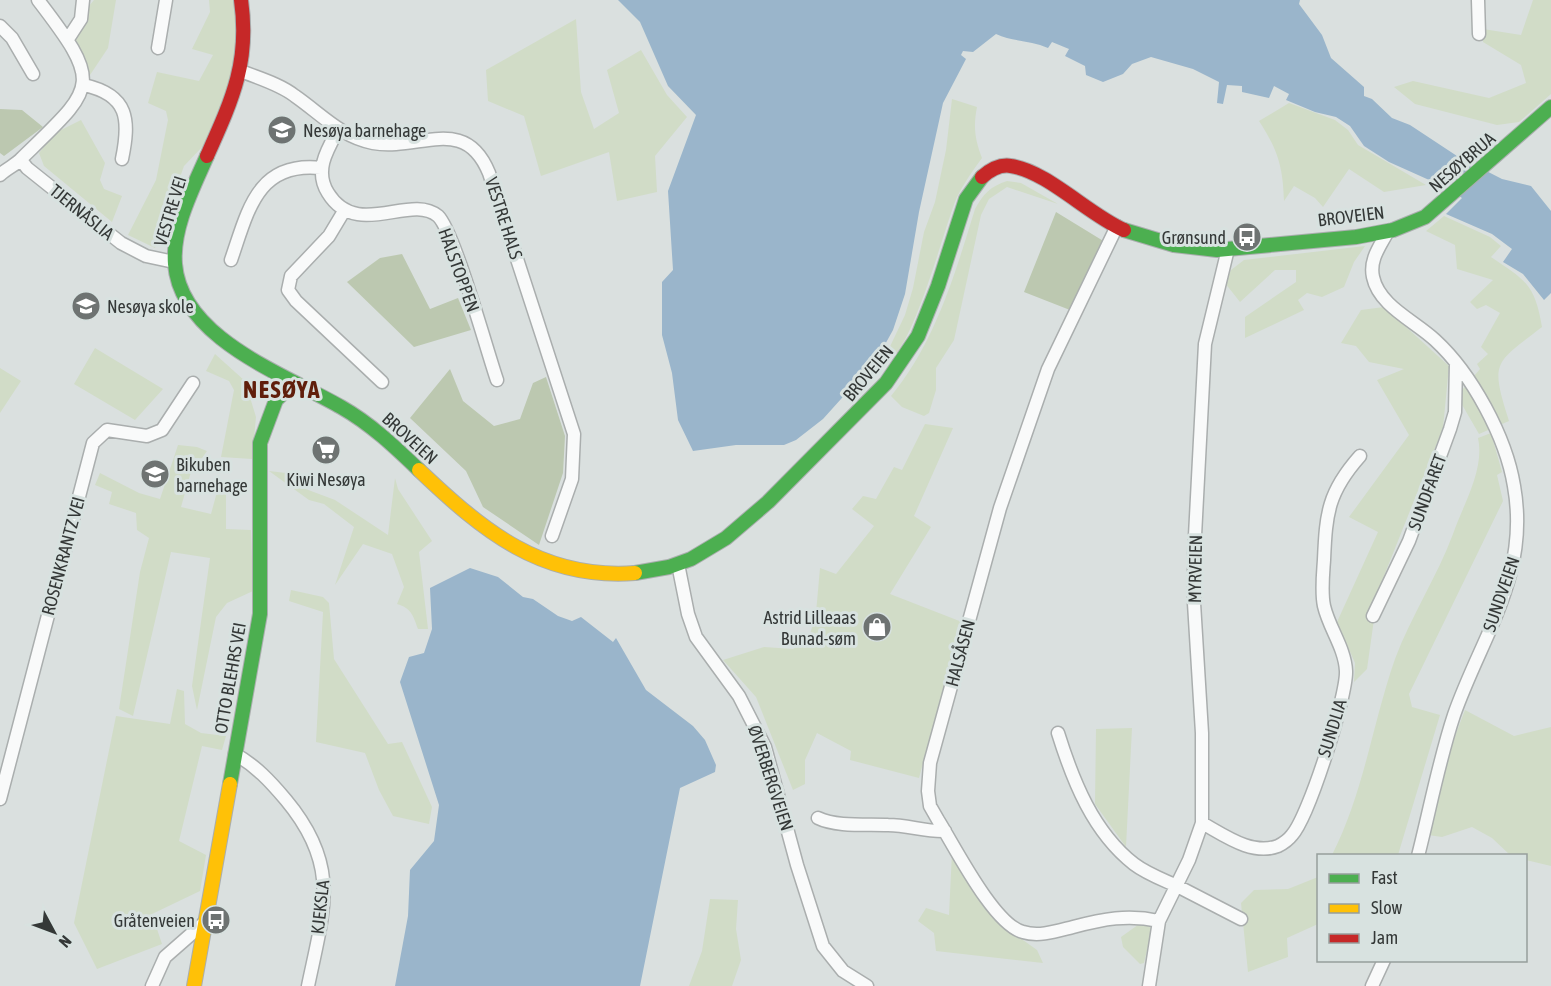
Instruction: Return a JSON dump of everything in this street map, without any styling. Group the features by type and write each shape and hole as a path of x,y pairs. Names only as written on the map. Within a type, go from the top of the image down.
{"street":[{"path":"0,175 21,160 68,115 80,99 84,85 79,60 68,39 38,0"},
{"path":"68,39 81,19 82,0"},
{"path":"158,48 166,0"},
{"name":"VESTRE VEI","path":"241,0 244,42 241,71 187,209 174,262 180,289 194,314 219,335 294,383"},
{"path":"1478,0 1479,34"},
{"path":"0,26 12,38 33,74"},
{"name":"VESTRE HALS","path":"241,71 293,94 338,130 376,143 393,145 452,138 472,146 485,163 574,434 572,479 552,536"},
{"path":"84,85 107,92 121,105 127,119 122,159"},
{"name":"NESØYBRUA","path":"1436,208 1551,107"},
{"path":"338,130 321,168 326,190 345,211 329,236 291,276 288,290 296,301 382,382"},
{"name":"TJERNÅSLIA","path":"21,160 27,168 120,243 146,256 174,262"},
{"name":"BROVEIEN","path":"294,383 366,423 481,525 529,555 559,566 604,573 641,572 678,564 716,546 747,520 888,381 919,335 966,199 984,175 1000,166 1027,171 1088,212 1117,226 1157,241 1185,247 1228,249 1388,231 1413,224 1436,208"},
{"path":"231,260 252,204 266,182 293,168 321,168"},
{"name":"HALSTOPPEN","path":"345,211 376,215 418,210 429,211 438,217 457,255 497,380"},
{"name":"HALSÅSEN","path":"1117,226 1048,369 1000,508 930,763 928,791 930,806 993,909 1006,924 1022,932 1051,933 1116,916 1136,915 1159,921"},
{"name":"SUNDVEIEN","path":"1388,231 1374,255 1372,270 1380,293 1436,340 1470,379 1498,437 1514,485 1516,554 1498,610 1466,681 1453,719 1418,854"},
{"name":"MYRVEIEN","path":"1149,986 1159,921 1177,886 1202,823 1202,733 1194,603 1194,555 1205,344 1228,249"},
{"name":"SUNDFARET","path":"1373,616 1409,541 1450,429 1455,412 1456,363"},
{"path":"276,400 274,387 278,373"},
{"name":"ROSENKRANTZ VEI","path":"1,793 93,443 107,430 154,435 162,430 193,383"},
{"name":"OTTO BLEHRS VEI","path":"198,984 205,922 260,614 260,443 276,400 294,383"},
{"name":"SUNDLIA","path":"1202,823 1242,844 1263,849 1280,845 1293,835 1304,814 1341,709 1346,671 1344,658 1323,603 1326,516 1334,489 1360,456"},
{"name":"ØVERBERGVEIEN","path":"678,564 688,614 696,637 739,696 765,747 797,865 823,946 832,960 862,985"},
{"path":"1058,733 1076,782 1109,840 1136,865 1241,919"},
{"name":"KJEKSLA","path":"235,754 258,768 268,779 301,818 318,851 325,874 325,894 308,986"},
{"path":"818,818 865,825 890,825 931,832 945,831"},
{"path":"152,986 165,957 205,922"},
{"path":"1372,986 1383,962"}],"green space":[{"path":"94,0 116,0 108,48 88,78 75,39 84,12"},
{"path":"209,0 236,0 239,43 234,71 205,144 184,166 155,248 128,235 156,180 168,120 166,111 148,103 157,72 199,81 213,55 192,49 210,12"},
{"path":"1533,0 1551,0 1551,94 1519,122 1497,125 1415,104 1394,87 1413,81 1489,98 1526,83 1521,65 1483,42 1483,29 1521,35"},
{"path":"576,19 581,92 594,129 619,113 607,70 641,50 667,95 687,117 655,156 657,192 617,201 609,152 541,176 524,116 488,101 486,70"},
{"path":"952,99 977,107 975,133 982,158 957,197 927,287 907,336 897,353 887,360 885,357 905,315 924,232 935,202 946,150"},
{"path":"1289,103 1335,120 1348,130 1358,145 1426,185 1384,192 1349,169 1323,207 1315,198 1294,186 1284,201 1278,159 1259,121"},
{"path":"0,109 22,110 43,127 4,156 0,153"},
{"path":"81,120 105,163 100,180 104,189 122,196 112,222 44,166 39,153 55,133"},
{"path":"1007,181 1021,183 1058,204 1007,187 989,199 981,215 954,340 936,368 936,390 929,413 924,416 902,407 891,396 920,354 932,331 960,258 975,209 988,191"},
{"path":"1056,212 1105,242 1070,310 1024,292"},
{"path":"1444,216 1490,237 1501,246 1491,257 1527,284 1536,301 1542,327 1505,357 1500,365 1499,386 1509,421 1479,434 1457,396 1480,369 1477,364 1488,354 1481,347 1500,313 1486,305 1477,309 1470,302 1493,280 1457,269 1455,245 1426,231"},
{"path":"1365,246 1354,262 1344,287 1322,297 1307,293 1298,300 1304,310 1245,338 1245,317 1296,282 1296,270 1275,270 1240,302 1225,283 1231,270 1244,260"},
{"path":"402,254 430,309 458,298 471,330 414,347 347,282 380,258"},
{"path":"1384,307 1449,366 1443,428 1378,591 1367,669 1354,682 1355,663 1337,622 1378,532 1349,517 1409,435 1377,380 1404,369 1369,362 1356,346 1341,343 1361,310"},
{"path":"95,348 163,389 135,420 74,384"},
{"path":"215,354 245,381 256,417 252,459 221,457 234,390 229,381 206,371"},
{"path":"0,368 21,381 0,413"},
{"path":"450,369 463,401 494,426 520,419 533,383 546,377 565,436 563,473 539,545 483,507 466,471 410,418"},
{"path":"925,424 953,428 914,516 931,527 890,594 962,622 919,778 850,760 851,751 817,733 805,760 805,784 793,790 756,697 723,660 764,647 793,649 809,638 816,613 820,568 836,574 874,526 852,509 863,496 876,499 894,467 902,470"},
{"path":"1491,433 1502,472 1497,475 1503,501 1409,694 1412,707 1440,715 1398,854 1332,854 1360,783 1395,659 1447,550 1472,487 1478,462 1478,438"},
{"path":"178,445 197,447 207,451 190,475 181,507 211,514 217,492 226,491 226,529 251,530 253,591 227,603 216,617 197,710 192,686 210,558 171,552 133,716 119,709 140,572 149,538 137,530 136,513 109,504 112,492 95,485 100,473 139,493 160,499"},
{"path":"269,471 286,473 303,488 335,500 388,535 395,478 398,489 432,541 419,552 428,629 418,629 411,613 397,604 404,587 392,554 363,544 335,585 354,527 324,504 309,500"},
{"path":"291,590 323,597 329,603 334,659 388,744 402,742 432,807 429,824 393,816 379,790 365,753 316,742 323,612 289,601"},
{"path":"177,689 184,691 185,724 201,733 226,736 222,750 202,746 179,841 206,855 200,891 152,914 162,944 97,969 74,923 116,716 170,724"},
{"path":"1465,710 1514,736 1551,727 1551,866 1527,860 1527,854 1509,854 1492,838 1472,827 1442,837 1428,835 1442,770"},
{"path":"1132,728 1126,847 1095,804 1096,729"},
{"path":"952,852 1006,928 1037,950 1043,963 936,951 934,933 918,921 926,908 949,915"},
{"path":"1317,877 1317,924 1287,938 1288,957 1248,972 1241,903 1254,890 1288,889"},
{"path":"710,899 738,900 736,929 741,960 732,986 689,986 702,951"},
{"path":"1142,922 1150,926 1151,933 1144,963 1140,964 1123,947 1121,937"}],"water":[{"path":"618,0 1300,0 1299,4 1322,35 1331,58 1364,87 1364,96 1372,99 1392,118 1410,125 1457,156 1502,179 1531,186 1551,211 1551,293 1544,300 1523,274 1503,262 1512,249 1492,234 1446,214 1462,198 1447,188 1389,162 1364,146 1350,126 1336,117 1315,112 1286,100 1289,94 1274,86 1269,98 1242,92 1242,86 1227,85 1223,104 1217,103 1219,82 1193,69 1151,57 1132,64 1123,74 1103,82 1086,75 1085,66 1065,56 1069,49 1052,42 1048,48 996,34 973,52 963,51 961,55 966,59 943,103 919,212 905,294 893,330 877,359 823,419 796,440 784,445 736,445 693,451 678,420 672,373 662,335 662,282 673,270 668,191 696,115 668,86 640,22"},
{"path":"470,568 498,577 523,597 533,599 558,616 572,621 581,617 613,642 616,638 646,690 693,726 705,740 716,765 715,772 680,788 640,986 395,986 408,916 410,870 434,841 439,805 400,682 409,657 424,653 432,629 430,588"}],"traffic: fast":[{"path":"1124,230 1174,245 1217,250 1356,237 1393,230 1425,217 1551,107"},
{"path":"207,156 180,222 175,250 175,264 182,290 196,313 216,334 240,352 341,407 373,428 419,470"},
{"path":"635,573 669,567 691,559 726,538 768,502 886,383 918,336 938,286 966,199 982,177"},
{"path":"230,784 260,614 260,443 276,400 294,383"}],"traffic: slow":[{"path":"419,470 491,531 543,560 602,573 635,573"},
{"path":"194,986 230,784"}],"traffic: jam":[{"path":"207,156 231,98 241,62 243,43 241,0"},
{"path":"982,177 1003,166 1025,170 1053,184 1124,230"}],"place":[{"name":"Nesøya barnehage","path":"282,130"},
{"name":"Grønsund","path":"1247,237"},
{"name":"Nesøya skole","path":"86,306"},
{"name":"Kiwi Nesøya","path":"326,450"},
{"name":"Bikuben barnehage","path":"155,474"},
{"name":"Astrid Lilleaas Bunad-søm","path":"877,627"},
{"name":"Gråtenveien","path":"216,920"}],"district":[{"name":"NESØYA","path":"282,389"}]}
